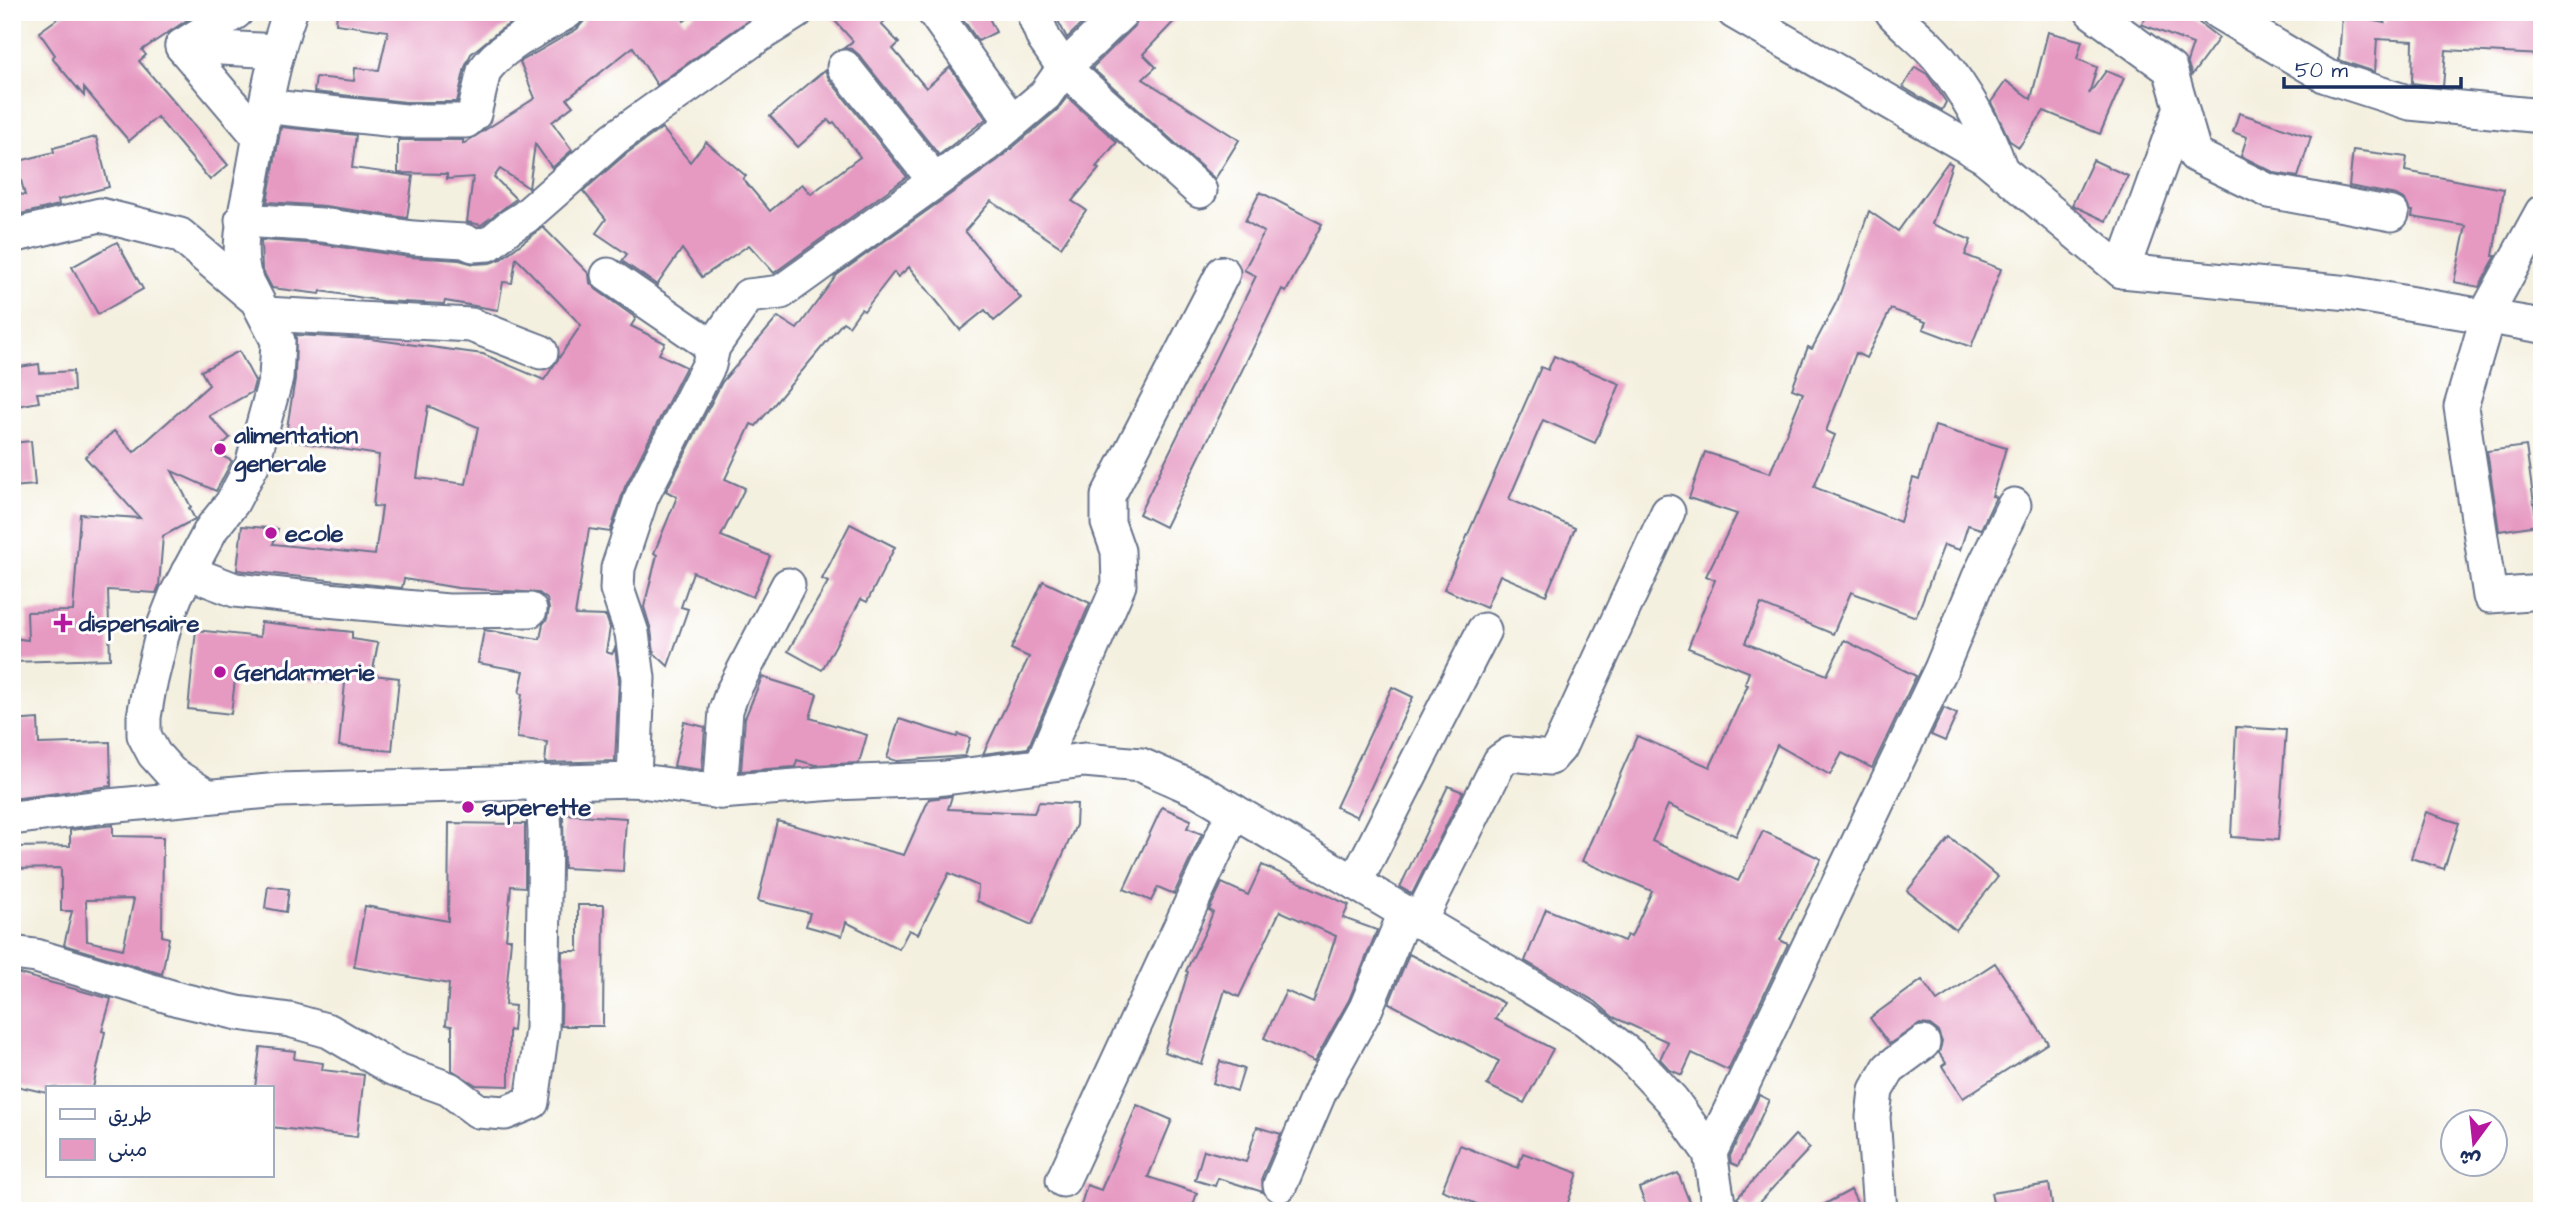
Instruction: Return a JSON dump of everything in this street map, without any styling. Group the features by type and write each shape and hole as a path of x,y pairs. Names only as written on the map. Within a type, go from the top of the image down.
{"street":[{"path":"182,46 236,12"},
{"path":"262,126 272,107 405,121 466,121 474,114 484,71 488,66 507,49 566,12"},
{"path":"242,220 322,225 473,245 489,244 525,217 615,138 796,12"},
{"path":"934,12 1012,122"},
{"path":"1033,12 1044,39 1063,68 1200,191"},
{"path":"634,780 638,678 632,633 617,589 618,568 642,496 709,365 713,347 748,296 781,292 987,144 1045,95 1063,68 1122,12"},
{"path":"1734,12 1985,157 2122,271 2349,293 2542,326"},
{"path":"1892,12 1939,58 1960,88 1991,142 2001,170"},
{"path":"2092,12 2170,69 2195,155 2270,191 2392,215"},
{"path":"2218,12 2326,76 2410,103 2542,116"},
{"path":"207,796 171,774 154,754 144,735 149,688 165,623 212,528 232,503 252,465 275,378 278,341 241,265 242,220 285,14"},
{"path":"182,46 278,51"},
{"path":"182,46 262,126"},
{"path":"844,67 935,181"},
{"path":"2122,271 2181,107"},
{"path":"2542,212 2491,305 2461,407 2490,596 2542,592"},
{"path":"12,236 100,215 180,235 262,307 471,325 541,352"},
{"path":"1041,766 1119,585 1118,551 1108,523 1108,496 1223,273"},
{"path":"608,275 713,347"},
{"path":"1710,1153 1935,681 1979,577 2014,505"},
{"path":"1280,1185 1320,1091 1500,761 1510,754 1550,758 1559,748 1668,512"},
{"path":"188,572 236,590 448,611 530,610"},
{"path":"720,792 726,710 732,693 788,585"},
{"path":"1355,883 1484,630"},
{"path":"12,818 279,790 634,780 720,792 834,783 937,779 1084,760 1141,765 1200,791 1585,1020 1604,1034 1631,1056 1672,1100 1710,1153 1718,1203 1722,1211"},
{"path":"12,953 36,956 178,999 238,1013 312,1025 329,1031 392,1068 449,1089 478,1111 510,1112 532,1102 542,1029 545,832 542,782"},
{"path":"1063,1180 1234,811"},
{"path":"1880,1211 1873,1117 1876,1090 1889,1068 1923,1043"}],"building":[{"path":"67,12 199,12 142,50 146,55 139,61 228,165 210,180 157,117 129,141 84,88 84,96 52,58 55,55 39,32"},
{"path":"337,12 528,12 500,30 471,54 465,67 457,102 406,102 314,92 316,77 354,81 355,68 379,70 388,31 336,24"},
{"path":"586,12 679,12 684,21 697,12 760,12 657,85 633,47 567,99 573,106 552,122 572,150 552,168 535,144 529,188 500,169 494,177 516,199 481,225 467,222 473,177 447,179 447,174 398,173 398,140 463,140 463,144 535,98 520,62 577,29 584,21"},
{"path":"827,12 896,12 881,24 899,43 893,49 926,88 950,67 986,119 939,155 859,55 852,49 844,48 853,41"},
{"path":"958,12 986,12 996,32 978,41"},
{"path":"1059,12 1094,12 1067,38 1055,15"},
{"path":"1141,12 1183,12 1143,54 1156,67 1143,79 1239,140 1215,179 1092,68 1135,26"},
{"path":"2151,12 2185,12 2219,38 2192,75 2187,62 2193,44 2141,24"},
{"path":"2385,12 2542,12 2542,55 2446,50 2443,87 2412,83 2413,41 2377,39 2375,72 2339,60 2342,15 2385,23"},
{"path":"2048,32 2082,41 2077,59 2097,67 2089,94 2106,71 2124,78 2100,134 2044,111 2019,147 2010,141 1991,102 2006,81 2031,99"},
{"path":"1915,67 1927,74 1946,102 1942,110 1903,87"},
{"path":"825,70 829,79 907,177 774,273 749,245 702,277 682,249 657,285 622,261 627,254 596,233 606,219 583,191 627,153 662,128 690,162 706,142 746,176 743,179 770,211 802,184 811,194 860,157 834,122 831,124 828,120 798,147 770,116"},
{"path":"1067,97 1117,142 1072,201 1086,210 1061,247 991,201 965,231 1021,298 994,321 985,310 960,330 909,267 898,277 894,272 849,326 843,322 756,426 751,424 725,479 745,488 721,536 770,556 753,597 693,572 681,607 688,609 668,666 654,653 644,607 657,555 654,553 677,497 666,491 722,382 778,317 797,329 837,275 998,160 1057,110"},
{"path":"2239,113 2311,137 2298,177 2275,173 2241,156 2247,137 2233,132"},
{"path":"281,127 356,135 352,168 413,176 407,218 325,206 267,202"},
{"path":"96,137 109,187 58,200 59,205 12,216 12,193 25,195 16,162 54,152 53,148"},
{"path":"2353,150 2407,157 2405,171 2504,189 2493,256 2496,256 2479,287 2454,282 2466,226 2412,217 2413,211 2410,211 2405,200 2396,195 2349,186"},
{"path":"2093,160 2128,176 2106,221 2072,205"},
{"path":"1948,162 1952,164 1932,224 1971,240 1965,255 2001,269 1971,347 1923,329 1926,322 1891,309 1866,358 1856,353 1826,431 1835,435 1814,487 1900,522 1913,478 1919,480 1935,426 2006,448 1992,496 1996,497 1981,529 1968,525 1960,550 1944,545 1916,617 1851,592 1833,634 1761,604 1745,643 1827,675 1844,640 1916,676 1872,768 1842,753 1830,775 1777,745 1736,836 1668,805 1652,841 1738,881 1763,831 1821,859 1780,940 1788,944 1728,1070 1692,1053 1682,1075 1670,1070 1660,1059 1668,1042 1613,1017 1596,1002 1525,961 1546,909 1624,941 1627,935 1631,937 1652,891 1582,861 1637,736 1710,767 1748,685 1745,684 1749,672 1688,648 1715,580 1706,576 1737,514 1689,498 1705,452 1770,473 1803,393 1792,389 1808,347 1812,349 1838,299 1869,211 1898,231"},
{"path":"1260,192 1322,224 1286,292 1282,289 1165,527 1139,514 1256,276 1244,270 1264,232 1245,221"},
{"path":"543,227 589,274 590,283 597,290 636,318 631,326 665,343 659,354 686,367 625,487 610,532 589,529 575,615 606,616 610,628 606,652 612,654 615,648 619,679 615,761 545,763 547,742 517,738 522,694 519,693 524,671 478,663 484,630 540,639 549,609 547,599 539,593 458,588 404,579 402,588 237,570 242,526 278,529 273,544 375,555 382,507 373,506 379,455 285,440 295,379 296,335 370,339 483,354 544,380 581,325 516,258 512,283 503,282 498,310 445,301 444,304 382,301 321,291 320,294 272,288 262,269 261,240 320,244 474,264 501,259","holes":["428,406 478,427 466,484 417,478"]},
{"path":"117,242 143,289 98,314 72,267"},
{"path":"239,351 255,381 252,392 209,416 230,438 214,452 232,461 216,491 172,471 195,519 163,536 159,586 156,593 108,590 110,659 12,662 12,638 28,640 27,612 73,611 80,514 140,518 85,457 114,431 134,452 209,385 201,371"},
{"path":"1554,356 1620,384 1595,443 1543,420 1509,499 1575,528 1546,595 1500,575 1486,608 1444,589 1541,367 1548,370"},
{"path":"39,364 40,373 73,371 74,391 37,393 39,402 12,407 12,368"},
{"path":"31,441 35,485 12,487 12,443"},
{"path":"2526,446 2537,525 2499,531 2487,451"},
{"path":"850,524 895,547 867,602 861,599 822,670 788,651 828,582 822,579"},
{"path":"1043,581 1090,603 1028,748 983,754 1029,657 1011,649"},
{"path":"261,622 352,632 352,639 378,643 372,675 399,678 392,751 339,746 345,683 236,671 231,714 188,709 196,630 260,637"},
{"path":"762,677 817,694 810,718 867,735 859,763 815,765 797,760 795,767 741,771 745,718"},
{"path":"1392,687 1413,697 1357,817 1336,807"},
{"path":"1944,708 1957,714 1945,741 1931,735"},
{"path":"38,719 39,744 110,742 111,786 12,799 12,721"},
{"path":"899,719 957,737 958,734 970,738 965,756 897,761 887,758"},
{"path":"684,722 705,727 702,770 674,766"},
{"path":"2236,727 2286,730 2278,840 2231,837"},
{"path":"1448,786 1463,792 1412,894 1400,887"},
{"path":"952,796 948,809 1034,813 1039,802 1077,804 1076,825 1032,925 977,901 978,886 949,873 918,934 909,930 899,949 846,922 842,936 806,926 810,913 758,901 777,821 904,855 929,799"},
{"path":"1162,807 1191,820 1187,828 1202,834 1174,894 1158,887 1151,901 1124,889"},
{"path":"2426,812 2459,823 2444,869 2411,858"},
{"path":"563,814 626,818 623,871 564,868"},
{"path":"449,823 525,824 525,887 511,886 506,939 511,939 505,1005 515,1006 513,1031 509,1030 509,1086 476,1085 452,1070 452,1026 446,1025 449,984 354,967 365,906 448,921"},
{"path":"113,825 113,836 163,837 162,936 169,938 162,974 64,945 72,911 61,911 61,868 12,869 12,847 70,846 70,830","holes":["134,899 123,949 87,941 86,900"]},
{"path":"1950,838 1998,877 1956,930 1907,891"},
{"path":"1262,865 1349,905 1343,918 1377,930 1349,1000 1314,1062 1264,1038 1286,991 1313,1003 1336,936 1280,911 1239,997 1225,990 1202,1064 1164,1052 1188,972 1186,971 1205,932 1213,912 1209,910 1222,883 1248,895"},
{"path":"268,886 289,889 286,912 265,908"},
{"path":"578,905 604,905 603,1026 561,1026 562,951 578,951"},
{"path":"1409,954 1504,1003 1495,1019 1553,1049 1524,1103 1487,1085 1499,1061 1389,1003"},
{"path":"1995,963 2048,1043 1963,1098 1942,1066 1946,1063 1939,1053 1942,1042 1938,1031 1930,1025 1920,1024 1889,1044 1870,1018 1922,980 1937,1001"},
{"path":"16,973 111,999 102,1031 105,1032 93,1086 46,1086 46,1093 12,1085 12,988"},
{"path":"260,1047 295,1051 294,1059 323,1063 322,1070 364,1075 357,1137 273,1127 273,1086 255,1086"},
{"path":"1220,1061 1244,1069 1237,1091 1213,1083"},
{"path":"1759,1095 1769,1100 1738,1166 1731,1163 1730,1156"},
{"path":"1137,1105 1172,1120 1148,1177 1197,1193 1191,1211 1079,1211 1087,1185 1101,1190"},
{"path":"1257,1127 1281,1134 1262,1177 1263,1192 1218,1178 1215,1186 1195,1180 1204,1150 1246,1162"},
{"path":"1795,1135 1810,1148 1751,1211 1737,1198"},
{"path":"1460,1145 1518,1168 1523,1153 1578,1173 1565,1211 1494,1211 1442,1190"},
{"path":"1678,1173 1693,1211 1648,1211 1639,1188"},
{"path":"2049,1184 2053,1211 1995,1211 1991,1193"},
{"path":"1851,1190 1861,1211 1812,1211"}],"place":[{"name":"alimentation generale","path":"220,449"},
{"name":"ecole","path":"271,533"},
{"name":"dispensaire","path":"63,623"},
{"name":"Gendarmerie","path":"220,672"},
{"name":"superette","path":"468,807"}]}
